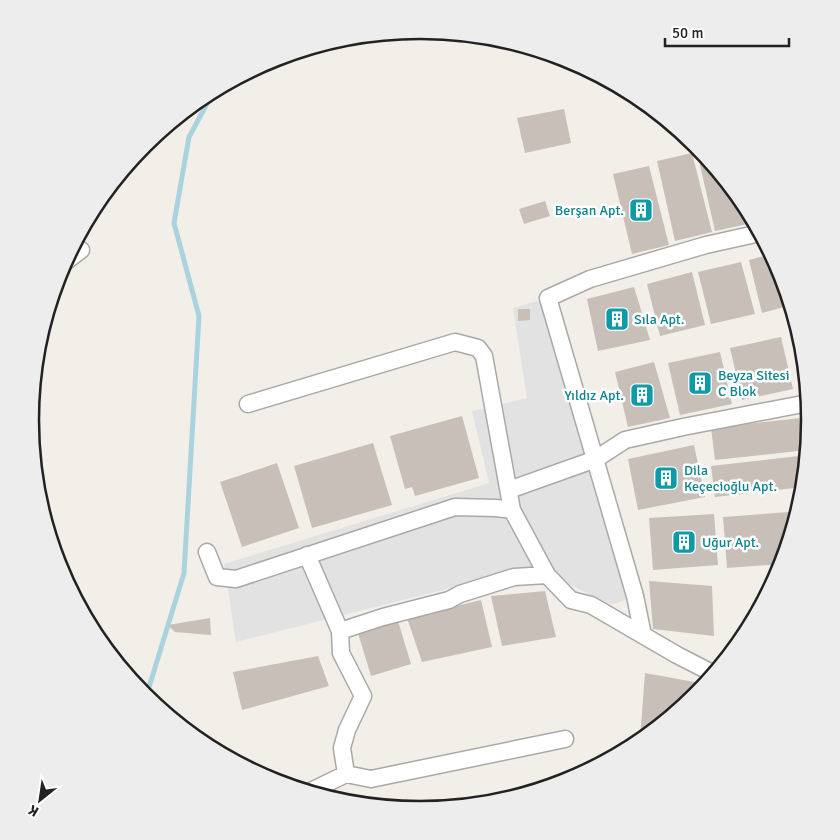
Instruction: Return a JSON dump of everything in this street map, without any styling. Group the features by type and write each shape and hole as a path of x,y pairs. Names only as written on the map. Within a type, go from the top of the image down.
{"street":[{"path":"644,636 635,596 548,298 590,279 706,245 753,235"},
{"path":"77,253 81,250"},
{"path":"248,404 455,342 478,348 484,356 512,510 547,575 571,600 591,605 707,670"},
{"path":"509,490 596,459 625,440 800,404"},
{"path":"207,552 217,577 236,579 455,507 512,510"},
{"path":"307,555 340,631 341,653 363,696 347,730 342,748 346,774"},
{"path":"340,631 383,617 449,600 460,594 514,578 547,575"},
{"path":"319,787 346,774 371,779 565,739"}],"shaded area":[{"path":"548,298 635,596 611,605 534,567 236,642 224,564 489,483 472,411 527,398 513,308"}],"building":[{"path":"564,109 571,143 525,153 517,118"},
{"path":"692,153 712,232 675,241 657,161"},
{"path":"699,160 737,208 747,224 715,231"},
{"name":"Berşan Apt.","path":"649,166 669,245 632,254 613,174"},
{"path":"545,201 550,216 524,224 519,209"},
{"path":"764,256 784,307 762,313 749,260"},
{"path":"741,262 755,314 711,324 698,272"},
{"path":"692,272 705,325 660,336 647,284"},
{"name":"Sıla Apt.","path":"634,287 650,340 598,351 587,299"},
{"path":"518,309 530,309 530,320 518,321"},
{"path":"781,337 793,389 742,400 730,348"},
{"name":"Beyza Sitesi C Blok","path":"720,352 732,404 680,415 668,363"},
{"name":"Yıldız Apt.","path":"654,362 670,418 628,427 615,372"},
{"path":"462,416 479,478 415,496 412,487 405,489 390,436"},
{"path":"801,418 800,451 715,460 711,428"},
{"path":"373,443 392,505 312,528 294,466"},
{"name":"Dila Keçecioğlu Apt.","path":"694,445 705,497 638,510 628,459"},
{"path":"799,456 795,488 715,497 711,466"},
{"path":"277,463 299,528 242,547 220,482"},
{"path":"789,512 781,543 773,565 727,568 723,517"},
{"name":"Uğur Apt.","path":"714,514 718,565 653,570 649,518"},
{"path":"649,581 712,586 714,636 653,629"},
{"path":"545,591 556,637 502,646 491,596"},
{"path":"481,600 492,647 422,662 407,618"},
{"path":"210,618 211,635 175,632 168,625"},
{"path":"398,621 411,664 371,676 357,630"},
{"path":"318,656 329,686 242,710 233,672"},
{"path":"645,673 697,682 671,707 641,731"}],"waterway":[{"path":"149,688 184,573 199,316 174,223 189,137 207,104"}],"place":[{"name":"Berşan Apt.","path":"641,210"},
{"name":"Sıla Apt.","path":"617,319"},
{"name":"Beyza Sitesi C Blok","path":"700,383"},
{"name":"Yıldız Apt.","path":"642,395"},
{"name":"Dila Keçecioğlu Apt.","path":"666,478"},
{"name":"Uğur Apt.","path":"684,542"}]}
